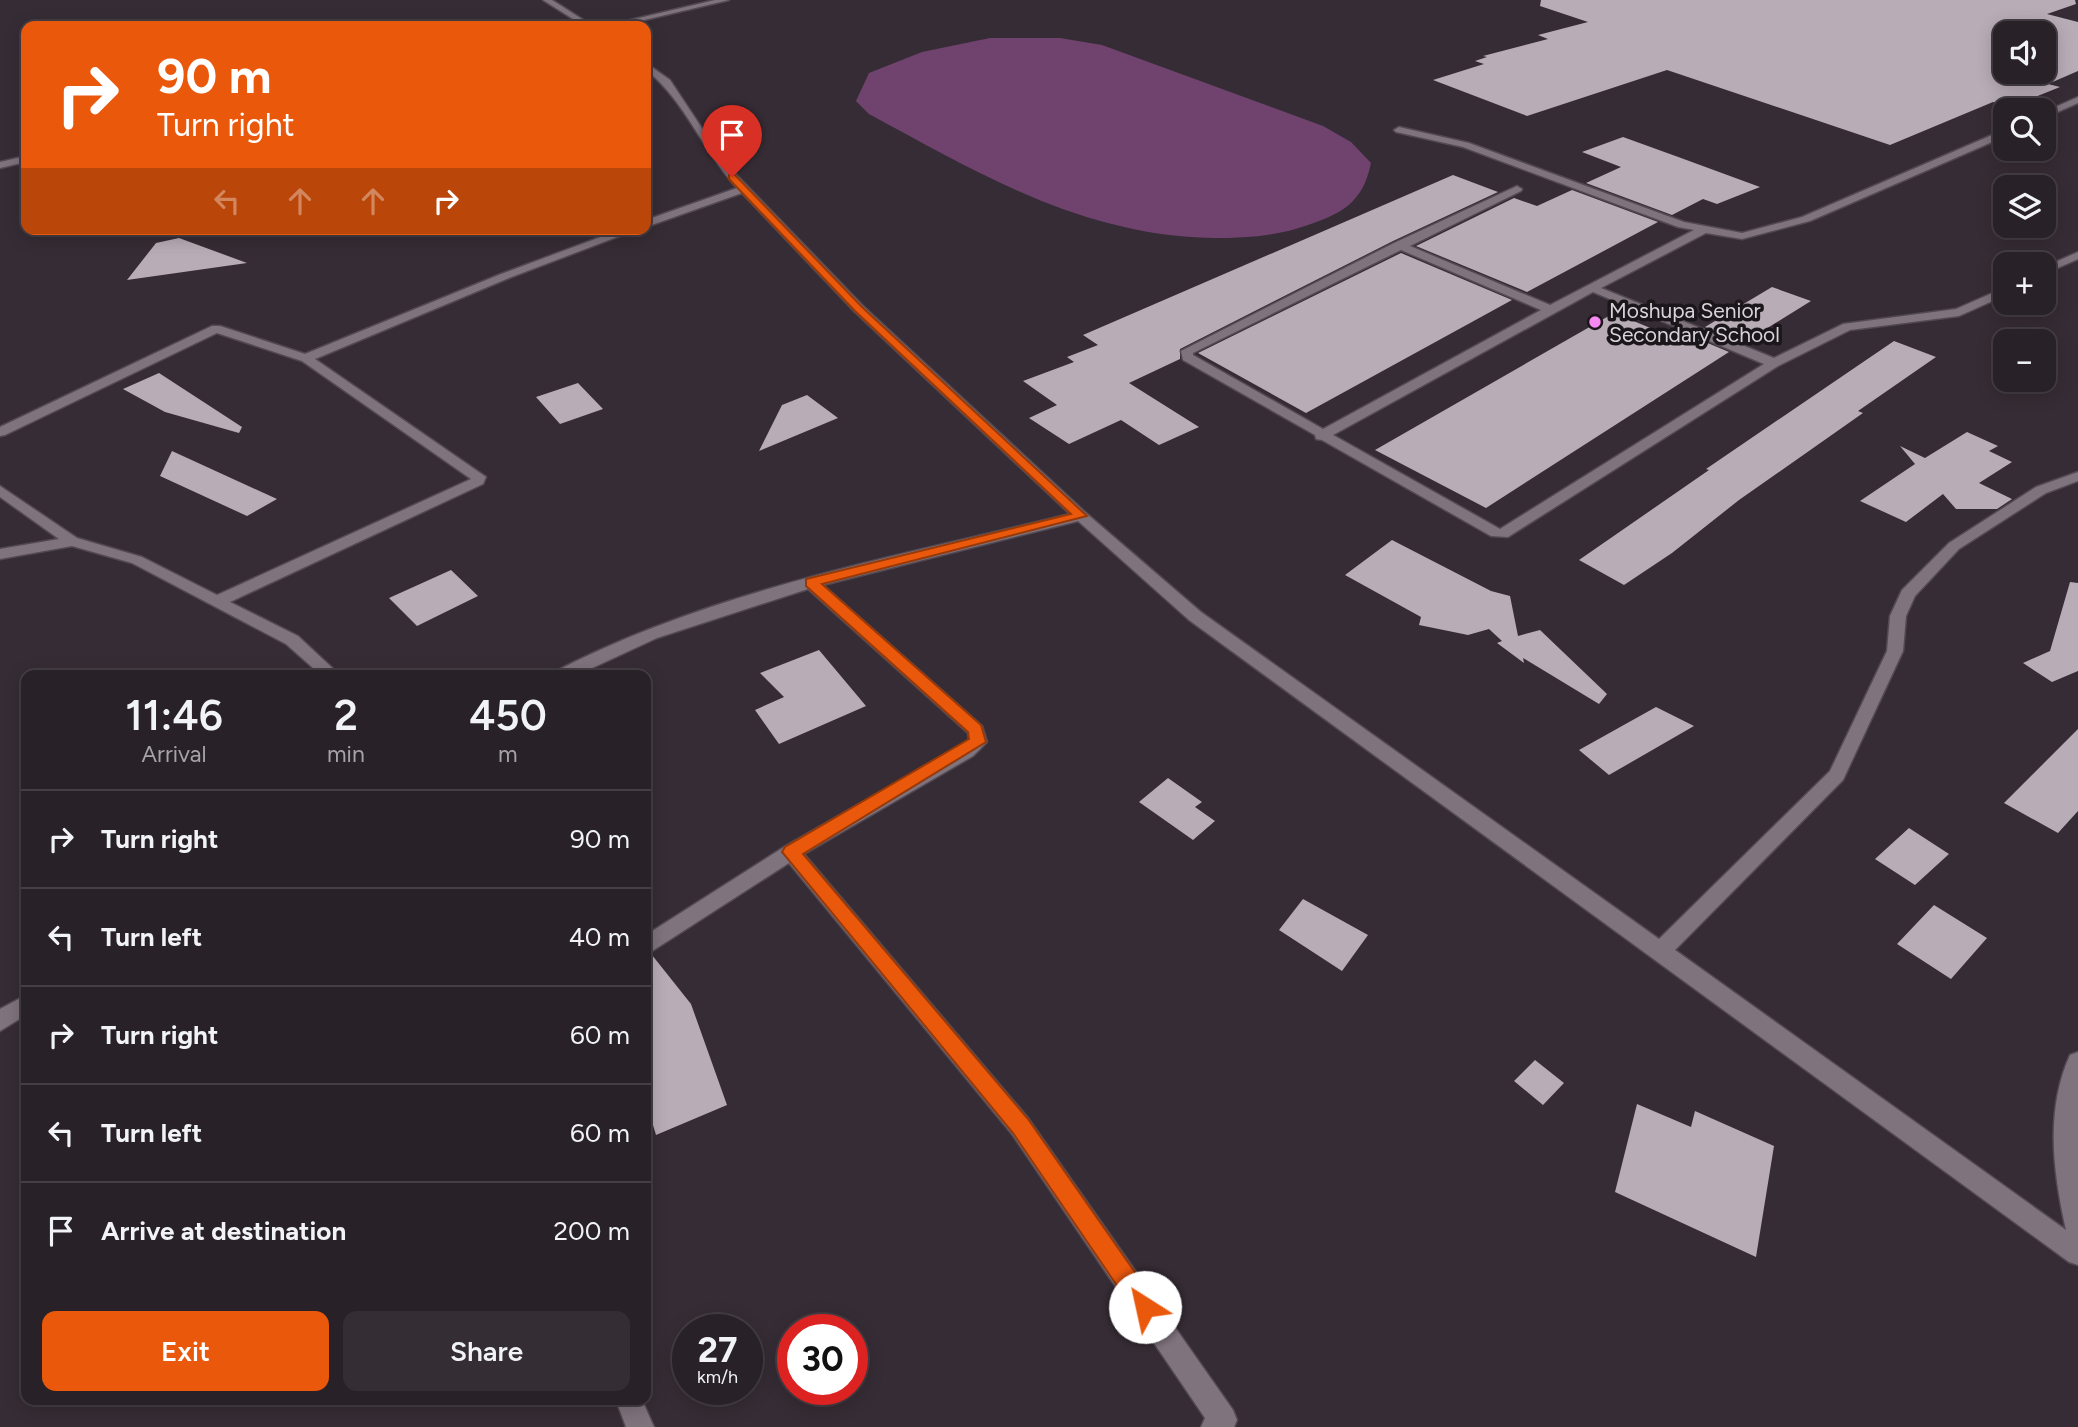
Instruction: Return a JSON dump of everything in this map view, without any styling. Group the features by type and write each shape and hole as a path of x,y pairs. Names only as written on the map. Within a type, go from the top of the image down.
{"street":[{"path":"547,0 581,21"},
{"path":"631,21 725,0"},
{"path":"651,70 667,82 705,143 743,189 859,309 1081,516 1221,637 2078,1252"},
{"path":"2056,110 2078,100"},
{"path":"1399,130 1466,145 1682,225 1742,236 1806,219 1993,138"},
{"path":"0,165 21,160"},
{"path":"651,223 743,189"},
{"path":"1517,189 1185,354 1321,436 1496,533 1503,534 1774,363 1847,327 1959,312 1993,296"},
{"path":"1321,436 1550,310 1703,230"},
{"path":"306,358 505,276 617,235"},
{"path":"1398,246 1550,310"},
{"path":"2056,265 2078,255"},
{"path":"1592,288 1774,363"},
{"path":"0,432 216,329 306,358 479,477 478,481 218,601"},
{"path":"1660,952 1837,775 1895,651 1898,616 1908,594 1954,545 2041,490 2078,476"},
{"path":"0,490 72,541 137,560 218,601 292,640 326,670"},
{"path":"571,670 651,634 811,583 1081,516"},
{"path":"0,554 72,541"},
{"path":"651,943 791,852 978,742 976,730 811,583"},
{"path":"791,852 1020,1126 1222,1425"},
{"path":"0,1021 21,1007"},
{"path":"2078,1062 2068,1080 2063,1107 2078,1227"},
{"path":"631,1405 640,1427"}],"shaded area":[{"path":"990,38 1060,38 1102,45 1323,126 1351,142 1371,163 1363,187 1357,197 1341,210 1297,229 1238,238 1166,235 1077,214 1034,198 992,179 869,114 856,101 869,73 922,52"}],"building":[{"path":"1541,0 2075,0 2076,4 2047,14 2078,22 2078,71 2056,81 2056,21 1993,21 1993,84 2048,84 2060,87 2032,98 1993,98 1993,102 1890,145 1667,70 1527,116 1433,80 1484,64 1475,61 1487,57 1483,56 1548,39 1538,35 1588,22 1540,6"},
{"path":"1623,137 1760,187 1717,204 1703,199 1672,215 1586,183 1621,167 1582,152"},
{"path":"1453,175 1498,192 1393,241 1180,349 1180,359 1129,383 1199,427 1159,445 1121,420 1069,444 1029,418 1057,405 1023,381 1074,362 1067,357 1098,345 1083,335"},
{"path":"1572,190 1658,222 1527,292 1416,246 1514,198 1537,206"},
{"path":"179,238 247,263 127,280 156,243"},
{"path":"1401,253 1512,300 1306,413 1198,353"},
{"path":"1772,287 1811,301 1743,343 1705,327"},
{"path":"1614,313 1682,341 1691,336 1729,352 1486,508 1375,450"},
{"path":"1894,341 1936,357 1858,411 1863,413 1739,500 1672,553 1624,585 1579,560 1709,470 1706,469"},
{"path":"159,373 242,427 239,433 165,412 123,389"},
{"path":"578,383 603,409 560,424 536,397"},
{"path":"807,395 838,418 759,451 782,405"},
{"path":"1967,432 1998,446 1989,451 2012,462 1979,483 2012,499 1997,509 1956,509 1943,494 1906,522 1860,501 1915,464 1900,446 1925,458"},
{"path":"172,451 277,499 247,516 160,476"},
{"path":"1392,540 1491,591 1510,596 1518,636 1540,630 1607,694 1599,704 1523,658 1524,663 1497,643 1502,641 1489,629 1468,635 1419,625 1421,617 1345,575"},
{"path":"451,570 478,596 417,626 389,598"},
{"path":"2070,582 2078,583 2078,671 2052,682 2023,663 2050,651"},
{"path":"819,650 866,706 779,744 755,710 784,697 760,673"},
{"path":"1656,707 1694,726 1609,775 1579,750"},
{"path":"2078,729 2078,811 2058,833 2004,803"},
{"path":"1168,778 1202,802 1195,807 1215,821 1193,840 1139,802"},
{"path":"1909,828 1949,854 1915,885 1875,859"},
{"path":"1303,899 1368,935 1342,971 1279,930"},
{"path":"1934,905 1987,938 1951,979 1897,944"},
{"path":"651,956 691,1004 727,1105 656,1135 651,1118"},
{"path":"1535,1060 1564,1083 1543,1105 1514,1081"},
{"path":"1637,1104 1691,1127 1695,1111 1774,1146 1756,1257 1615,1192"}],"place":[{"name":"Moshupa Senior Secondary School","path":"1595,322"}],"route":[{"path":"732,177 859,309 1081,516 811,583 976,730 978,742 967,751 791,852 1020,1126 1145,1307"}]}
